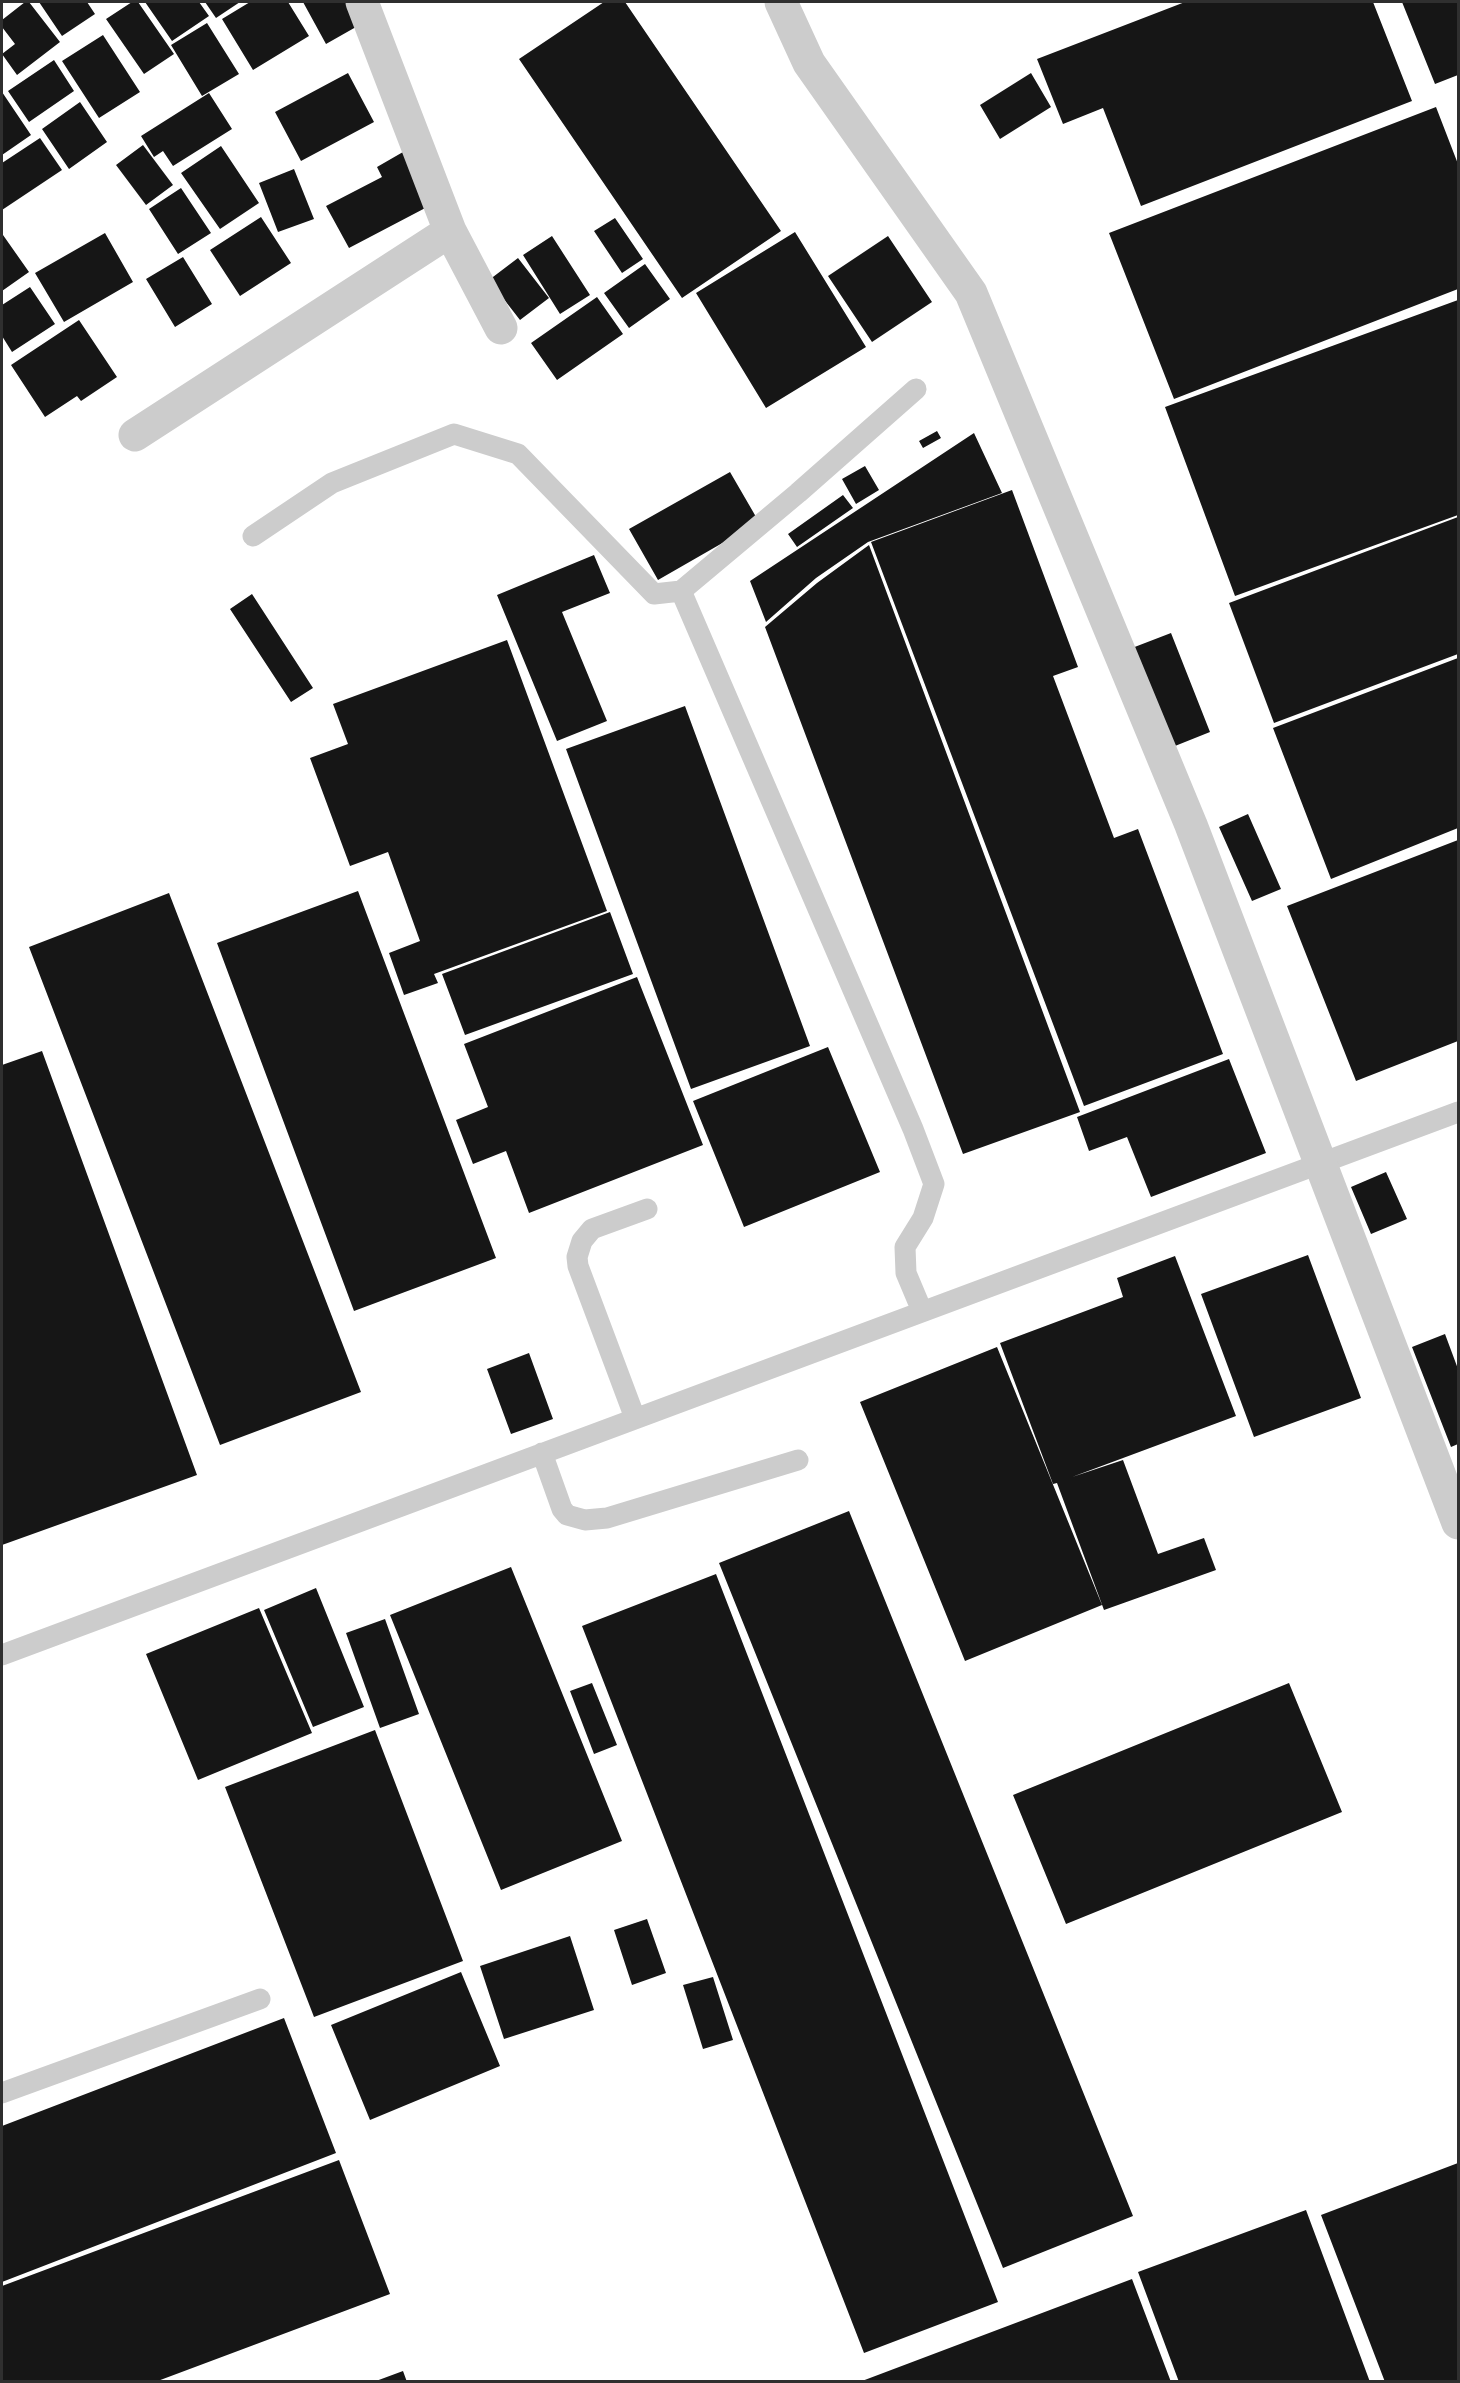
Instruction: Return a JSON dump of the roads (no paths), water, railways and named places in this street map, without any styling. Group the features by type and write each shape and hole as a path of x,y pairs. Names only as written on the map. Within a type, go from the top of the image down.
{"street":[{"path":"362,2 450,231 501,328"},
{"path":"781,2 809,63 971,293 1191,825 1458,1523"},
{"path":"135,435 450,231"}],"lane":[{"path":"253,536 333,483 454,434 518,454 654,594 681,591 916,389"},
{"path":"681,591 908,1118 934,1184 923,1218 905,1247 906,1273 922,1311"},
{"path":"2,1654 1458,1112"},
{"path":"635,1418 578,1266 577,1257 582,1241 592,1229 646,1209"},
{"path":"542,1453 562,1509 567,1515 585,1520 607,1518 798,1460"},
{"path":"2,2093 260,1999"}]}
